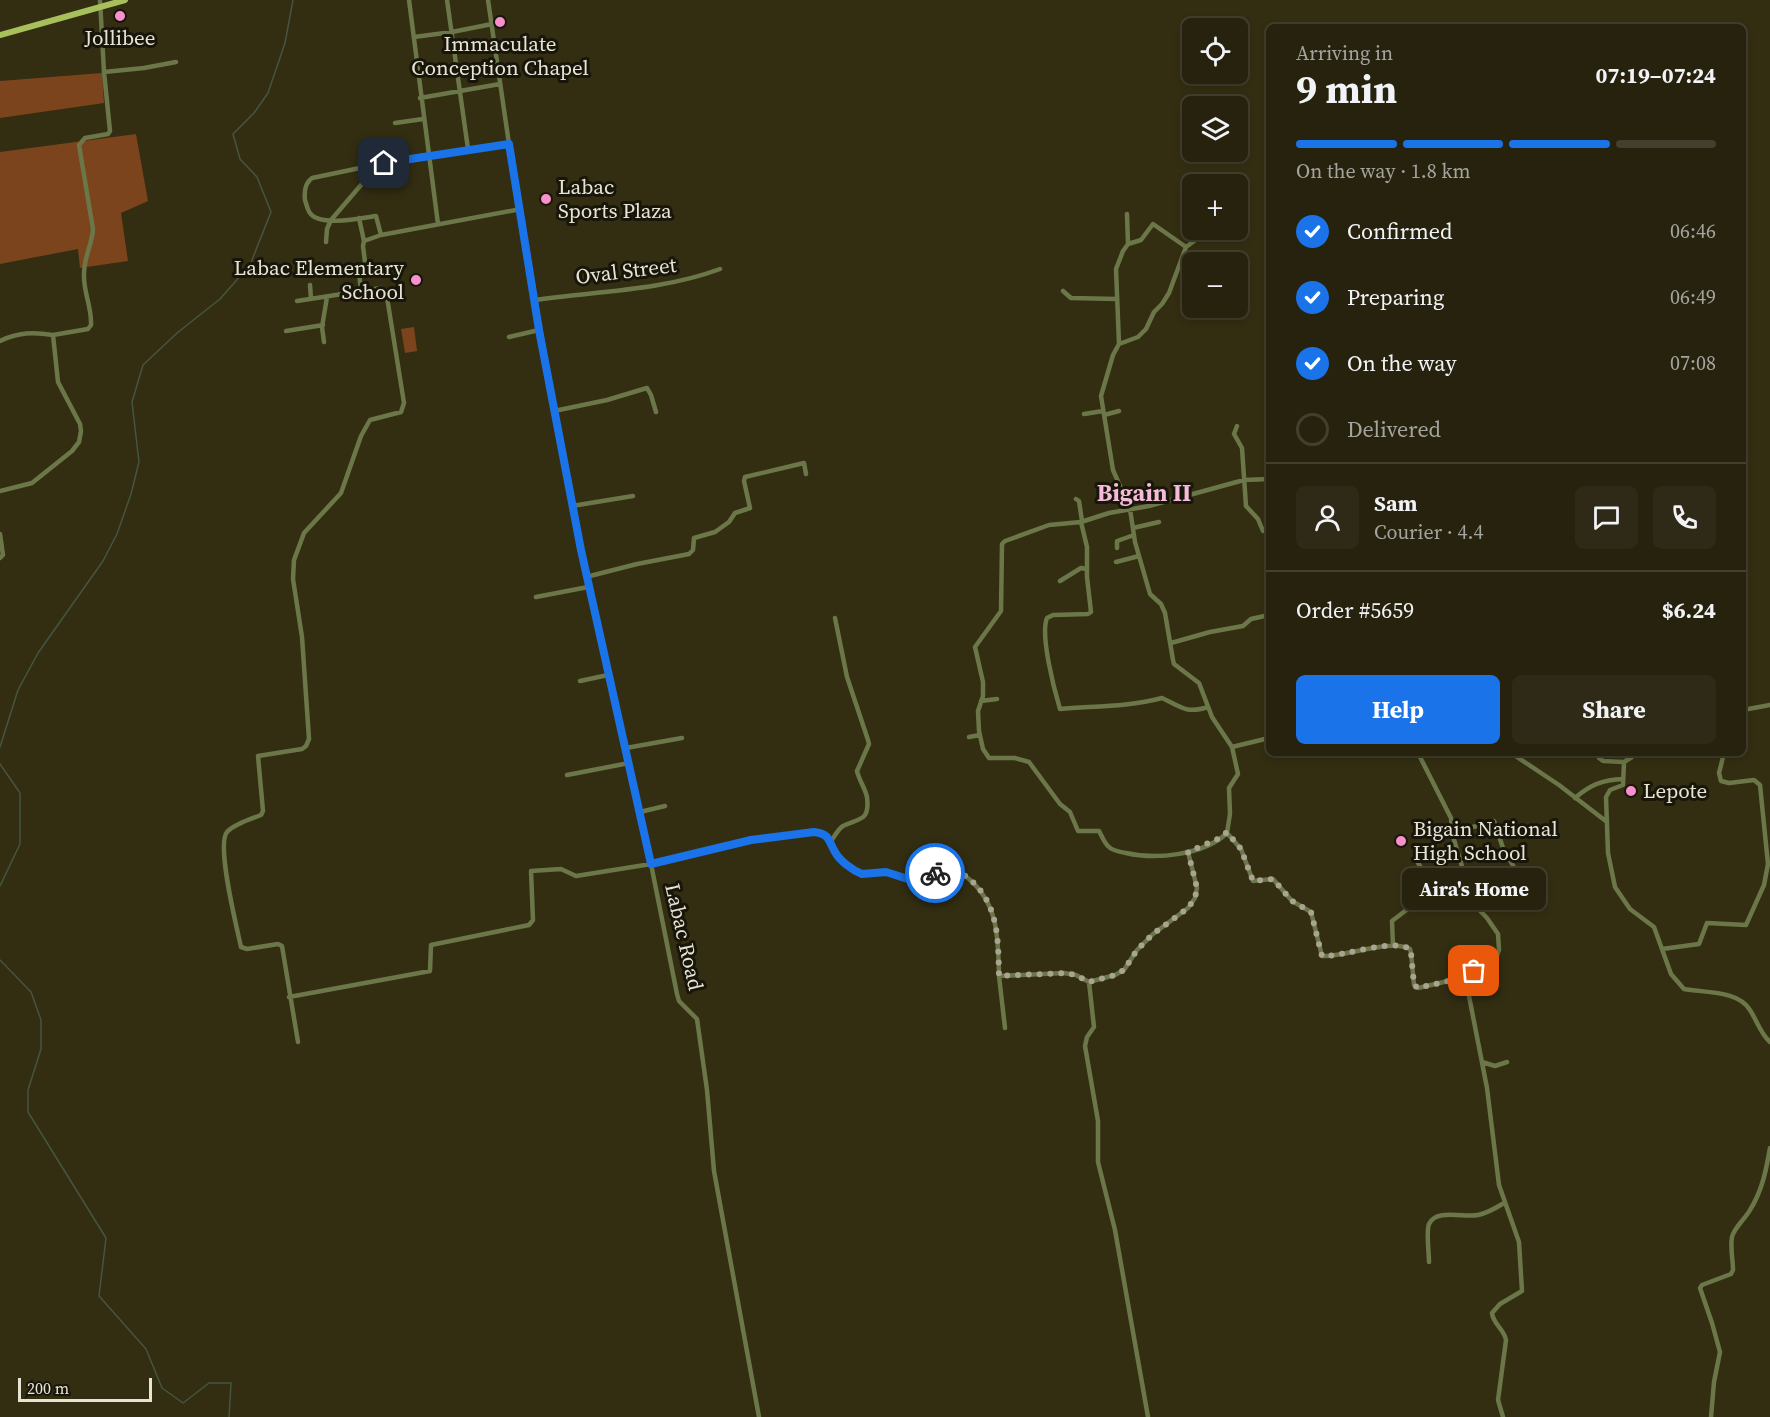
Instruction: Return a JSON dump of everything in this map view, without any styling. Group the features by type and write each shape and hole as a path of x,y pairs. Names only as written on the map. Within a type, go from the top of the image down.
{"main road":[{"path":"0,35 100,3 125,0"}],"street":[{"path":"409,0 438,224"},
{"path":"447,0 468,149"},
{"name":"Labac Road","path":"488,0 539,330 588,587 640,812 677,994 679,1000 697,1018 707,1090 714,1171 759,1417"},
{"path":"0,341 31,332 53,335 87,329 91,325 84,279 87,250 92,241 93,230 79,145 85,138 108,134 110,131 100,3"},
{"path":"414,38 492,24"},
{"path":"104,72 176,62"},
{"path":"420,98 500,84"},
{"path":"395,123 423,119"},
{"path":"381,235 376,216 332,220 314,217 309,213 305,199 305,186 308,181 312,178 379,164 509,144"},
{"path":"326,242 327,229 332,220 379,164"},
{"path":"364,241 381,235 521,209"},
{"path":"1127,214 1128,244 1117,264 1119,344 1110,361 1102,393 1113,470 1130,509 1149,594 1161,604 1165,613 1174,664 1199,683 1208,707 1232,747 1238,774 1229,788 1230,814 1227,832 1220,838 1188,852 1156,858 1129,854 1111,848 1099,831 1078,831 1070,812 1056,799 1029,762 1015,758 987,757 980,735 978,711 983,682 975,647 1001,611 1002,544 1049,525 1081,521 1130,509 1149,506 1244,480 1266,479"},
{"path":"359,218 364,241 365,262 359,272 361,291"},
{"path":"1128,244 1141,240 1153,224 1186,247"},
{"path":"1119,344 1138,337 1149,325 1154,312 1169,293 1186,247 1196,240"},
{"name":"Oval Street","path":"534,300 694,279 720,269"},
{"path":"310,285 311,299"},
{"path":"297,301 381,288 386,291 404,408 395,414 370,420 361,436 341,493 304,533 296,551 293,579 302,637 309,739 302,749 258,756 263,811 261,815 227,831 225,835 225,866 241,947 247,949 280,944 298,1042"},
{"path":"1063,291 1071,298 1117,299"},
{"path":"324,342 322,325 327,297"},
{"path":"286,331 322,325"},
{"path":"509,337 539,330"},
{"path":"0,491 32,483 72,451 79,442 80,424 58,382 53,335"},
{"path":"554,411 607,400 647,388 656,412"},
{"path":"1084,414 1119,411"},
{"path":"1237,426 1234,434 1242,448 1246,506 1258,519 1263,531"},
{"path":"586,577 689,554 693,550 693,538 715,532 729,522 735,513 750,508 745,477 804,463 806,474"},
{"path":"572,506 633,496"},
{"path":"1076,499 1079,501 1087,547 1086,569 1091,612 1053,615 1047,618 1045,623 1046,644 1059,709 1139,704 1162,698 1174,706 1187,710 1208,707"},
{"path":"1133,528 1159,522"},
{"path":"0,534 3,555 0,558"},
{"path":"1117,548 1118,541 1134,535"},
{"path":"1116,562 1139,556"},
{"path":"1060,581 1081,568 1086,569"},
{"path":"536,597 588,587"},
{"path":"1171,643 1243,626 1251,619 1266,616"},
{"path":"831,841 840,828 861,820 868,806 865,788 857,771 869,744 847,677 835,618"},
{"path":"580,681 608,675"},
{"path":"981,701 997,699"},
{"path":"1746,709 1770,705"},
{"path":"969,737 980,735"},
{"path":"626,748 682,738"},
{"path":"1232,747 1266,739"},
{"path":"1227,832 1241,849 1253,881 1273,879 1292,901 1311,912 1322,956 1406,946 1410,949 1414,985 1418,988 1461,978 1495,961 1500,943 1494,927 1466,896 1463,870 1452,833 1449,812 1420,756"},
{"path":"1515,756 1607,822"},
{"path":"1599,756 1603,761 1624,762 1632,756"},
{"path":"1662,949 1699,944 1707,923 1746,925 1767,876 1768,864 1760,785 1754,780 1728,783 1721,781 1719,773 1724,756"},
{"path":"1624,762 1623,785 1616,786 1607,794 1608,857 1615,887 1630,909 1654,927 1671,974 1678,985 1684,989 1741,1000 1750,1009 1764,1037 1770,1042"},
{"path":"567,775 629,763"},
{"path":"1575,798 1598,782 1623,779"},
{"path":"640,812 665,806"},
{"path":"1452,833 1494,821 1503,848 1523,883"},
{"path":"289,997 430,972 431,945 529,925 533,920 531,871 561,868 576,876 651,864 751,840 798,833 819,833 831,841 839,858 862,874 886,872 911,880 951,868 968,878 985,895 993,911 1005,1028"},
{"path":"999,976 1064,973 1076,975 1089,982 1115,975 1124,970 1137,950 1153,934 1188,908 1195,898 1197,888 1188,852"},
{"path":"1393,946 1392,921 1409,908 1415,885 1424,877 1424,872 1418,863"},
{"path":"1461,978 1469,996 1482,1062 1499,1185 1519,1242 1523,1287 1520,1294 1500,1304 1492,1313 1506,1340 1498,1400 1503,1417"},
{"path":"1089,982 1094,1027 1087,1037 1085,1046 1098,1122 1098,1162 1113,1220 1148,1417"},
{"path":"1482,1062 1495,1066 1507,1062"},
{"path":"1711,1417 1714,1382 1720,1352 1700,1288 1702,1285 1731,1274 1733,1270 1733,1233 1760,1193 1770,1148"},
{"path":"1429,1262 1428,1224 1432,1220 1438,1216 1479,1215 1504,1203"}],"shaded area":[{"path":"102,73 104,103 0,118 0,81"},
{"path":"136,134 148,201 121,213 128,261 80,268 78,249 0,264 0,152"},
{"path":"414,327 417,351 405,353 401,329"}],"waterway":[{"path":"0,747 18,690 38,653 103,561 117,534 139,462 132,402 143,365 177,333 220,299 250,265 271,212 257,177 240,159 233,134 254,113 268,93 285,43 293,0"},
{"path":"0,764 20,793 20,844 0,886"},
{"path":"0,960 31,992 41,1020 41,1049 28,1090 28,1112 106,1238 99,1296 146,1349 162,1388 183,1403 209,1383 231,1383 229,1417"}],"way so far":[{"path":"935,873 955,869 985,895 993,911 999,955 999,976 1070,973 1089,982 1115,975 1124,970 1137,950 1153,934 1188,908 1195,898 1197,888 1188,852 1224,836 1227,832 1239,845 1253,881 1273,879 1292,901 1311,912 1322,956 1354,950 1406,946 1411,953 1414,985 1418,988 1461,978 1474,971"}],"place":[{"name":"Jollibee","path":"120,16"},
{"name":"Immaculate Conception Chapel","path":"500,22"},
{"name":"Labac Sports Plaza","path":"546,199"},
{"name":"Labac Elementary School","path":"416,280"},
{"name":"Lepote","path":"1631,791"},
{"name":"Bigain National High School","path":"1401,841"},
{"name":"Aira's Home","path":"1474,971"}],"district":[{"name":"Bigain II","path":"1144,493"}],"route":[{"path":"384,163 509,144 539,330 581,550 651,864 751,840 814,832 831,841 839,858 856,872 873,875 886,872 911,880 935,873"}]}
